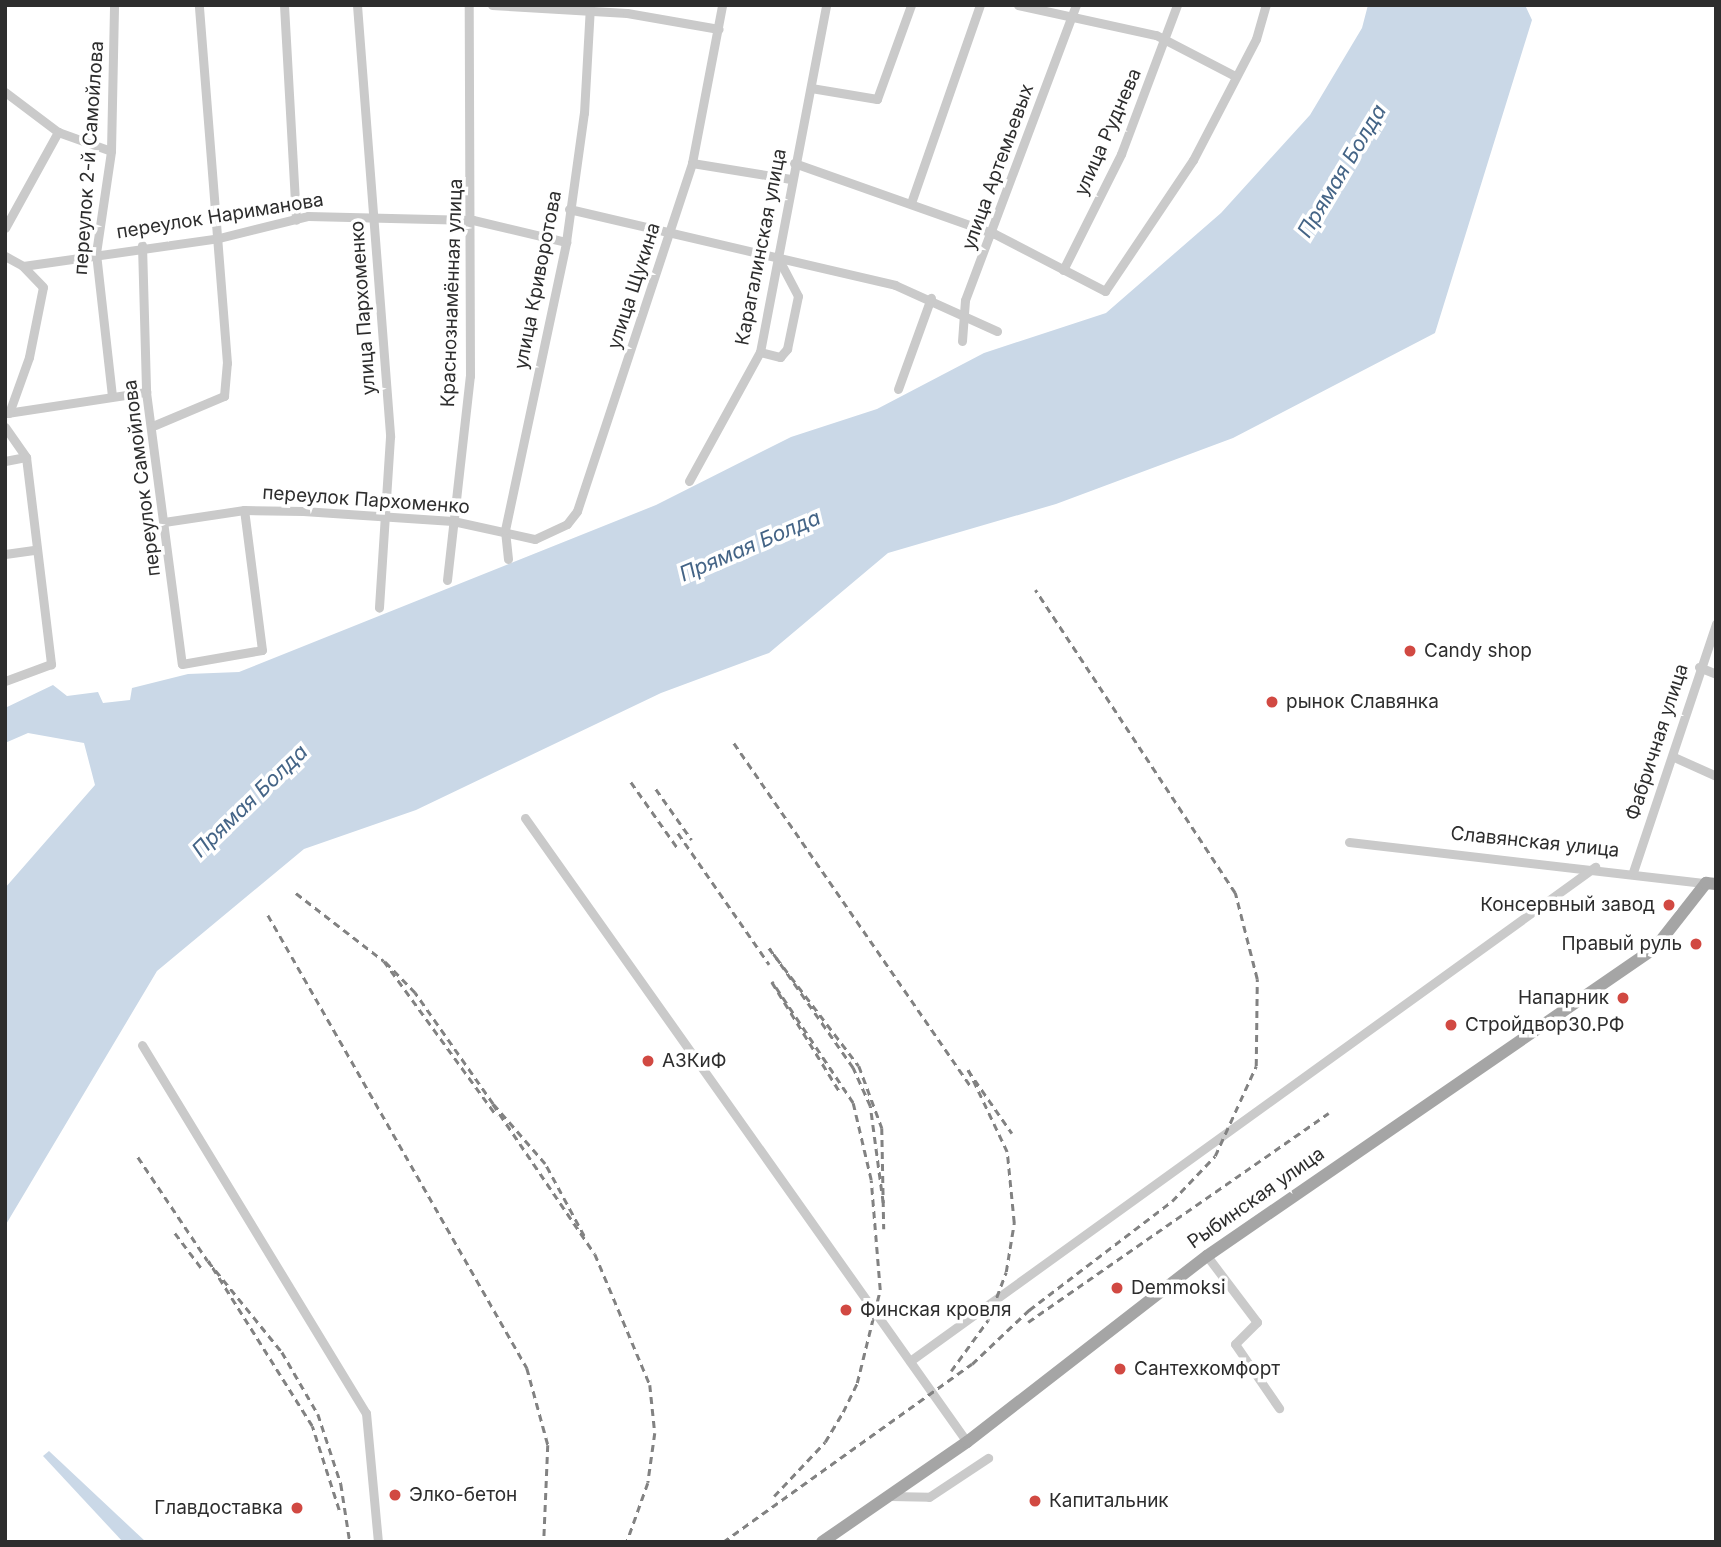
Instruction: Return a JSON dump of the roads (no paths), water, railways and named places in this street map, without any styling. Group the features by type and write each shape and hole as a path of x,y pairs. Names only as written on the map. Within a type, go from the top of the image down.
{"main road":[{"name":"Рыбинская улица","path":"822,1542 967,1442 1207,1256 1655,948 1711,883"}],"street":[{"name":"переулок 2-й Самойлова","path":"111,396 96,253 111,151 114,5"},
{"path":"155,425 224,396 219,238 199,5"},
{"path":"284,5 296,220"},
{"name":"улица Пархоменко","path":"357,5 390,437 379,608"},
{"name":"Краснознамённая улица","path":"447,580 470,376 473,220 469,5"},
{"path":"492,5 590,9 719,29"},
{"name":"улица Щукина","path":"523,538 552,533 577,511 692,163 722,5"},
{"name":"Карагалинская улица","path":"689,481 760,352 826,5"},
{"path":"811,88 877,99 911,5"},
{"path":"912,200 980,5"},
{"path":"1018,5 1165,42 1235,76"},
{"name":"улица Артемьевых","path":"962,341 960,314 995,234 1076,5"},
{"name":"улица Руднева","path":"1063,270 1121,154 1177,5"},
{"path":"794,163 912,200 995,234 1105,291 1161,215 1235,76 1266,5"},
{"name":"улица Криворотова","path":"508,559 505,530 566,242 590,9"},
{"path":"5,92 58,132 111,151"},
{"path":"5,228 58,132"},
{"path":"692,163 791,180"},
{"path":"569,209 777,256 930,298 997,331"},
{"name":"переулок Нариманова","path":"23,266 142,245 219,238 296,220 374,215 473,220 566,242"},
{"name":"переулок Самойлова","path":"142,245 146,392 155,425 182,664 262,650 244,510"},
{"path":"5,256 23,266 43,287 29,357 7,413"},
{"path":"760,352 780,357 787,349 798,296 777,256"},
{"path":"898,389 930,298"},
{"path":"7,413 146,392"},
{"path":"5,427 26,457 34,550 51,664 5,681"},
{"path":"5,461 26,457"},
{"name":"переулок Пархоменко","path":"164,522 244,510 384,516 453,521 505,530 523,538"},
{"path":"5,554 34,550"},
{"name":"Фабричная улица","path":"1633,872 1674,758 1699,667 1716,624"},
{"path":"1699,667 1716,674"},
{"path":"1674,758 1716,776"},
{"path":"525,818 967,1442"},
{"name":"Славянская улица","path":"1349,842 1595,867 1711,883"},
{"path":"910,1361 1595,867"},
{"path":"142,1045 366,1413 378,1542"},
{"path":"1207,1256 1257,1322 1235,1344 1279,1408"},
{"path":"888,1496 929,1497 988,1458"}],"water":[{"name":"Прямая Болда","path":"1368,5 1525,5 1532,20 1435,333 1233,438 1056,504 888,553 769,653 661,693 416,810 304,849 157,971 5,1226 5,888 95,785 84,743 28,733 5,743 5,708 53,685 67,696 98,692 103,703 130,700 132,688 188,674 239,672 656,505 791,437 877,409 984,353 1106,313 1221,213 1310,115 1362,28"},
{"path":"49,1451 146,1542 123,1542 43,1456"}],"railway":[{"path":"723,1542 972,1364 1029,1310 1172,1201 1215,1156 1256,1066 1257,979 1235,893 1035,590"},
{"path":"734,743 970,1085"},
{"path":"631,782 679,850"},
{"path":"656,789 692,840"},
{"path":"678,833 769,964"},
{"path":"296,893 384,961"},
{"path":"268,915 527,1368 548,1445 544,1542"},
{"path":"883,1203 870,1106 853,1068 769,948 859,1066 882,1128 884,1229"},
{"path":"493,1104 415,993 384,961 497,1116"},
{"path":"774,1496 825,1442 843,1412 857,1383 880,1290 871,1180 853,1103 772,982 840,1092"},
{"path":"951,1371 988,1320 1006,1272 1014,1223 1007,1152 968,1070 1012,1133"},
{"path":"584,1236 545,1164 493,1104 595,1254 650,1385 655,1433 648,1483 627,1542"},
{"path":"1028,1322 1329,1113"},
{"path":"138,1157 208,1261"},
{"path":"175,1233 203,1270"},
{"path":"339,1510 312,1426 208,1261 282,1352 318,1414 341,1484 350,1542"}],"place":[{"name":"Candy shop","path":"1410,651"},
{"name":"рынок Славянка","path":"1272,702"},
{"name":"Консервный завод","path":"1669,905"},
{"name":"Правый руль","path":"1696,944"},
{"name":"Напарник","path":"1623,998"},
{"name":"Стройдвор30.РФ","path":"1451,1025"},
{"name":"АЗКиФ","path":"648,1061"},
{"name":"Demmoksi","path":"1117,1288"},
{"name":"Финская кровля","path":"846,1310"},
{"name":"Сантехкомфорт","path":"1120,1369"},
{"name":"Элко-бетон","path":"395,1495"},
{"name":"Капитальник","path":"1035,1501"},
{"name":"Главдоставка","path":"297,1508"}]}
